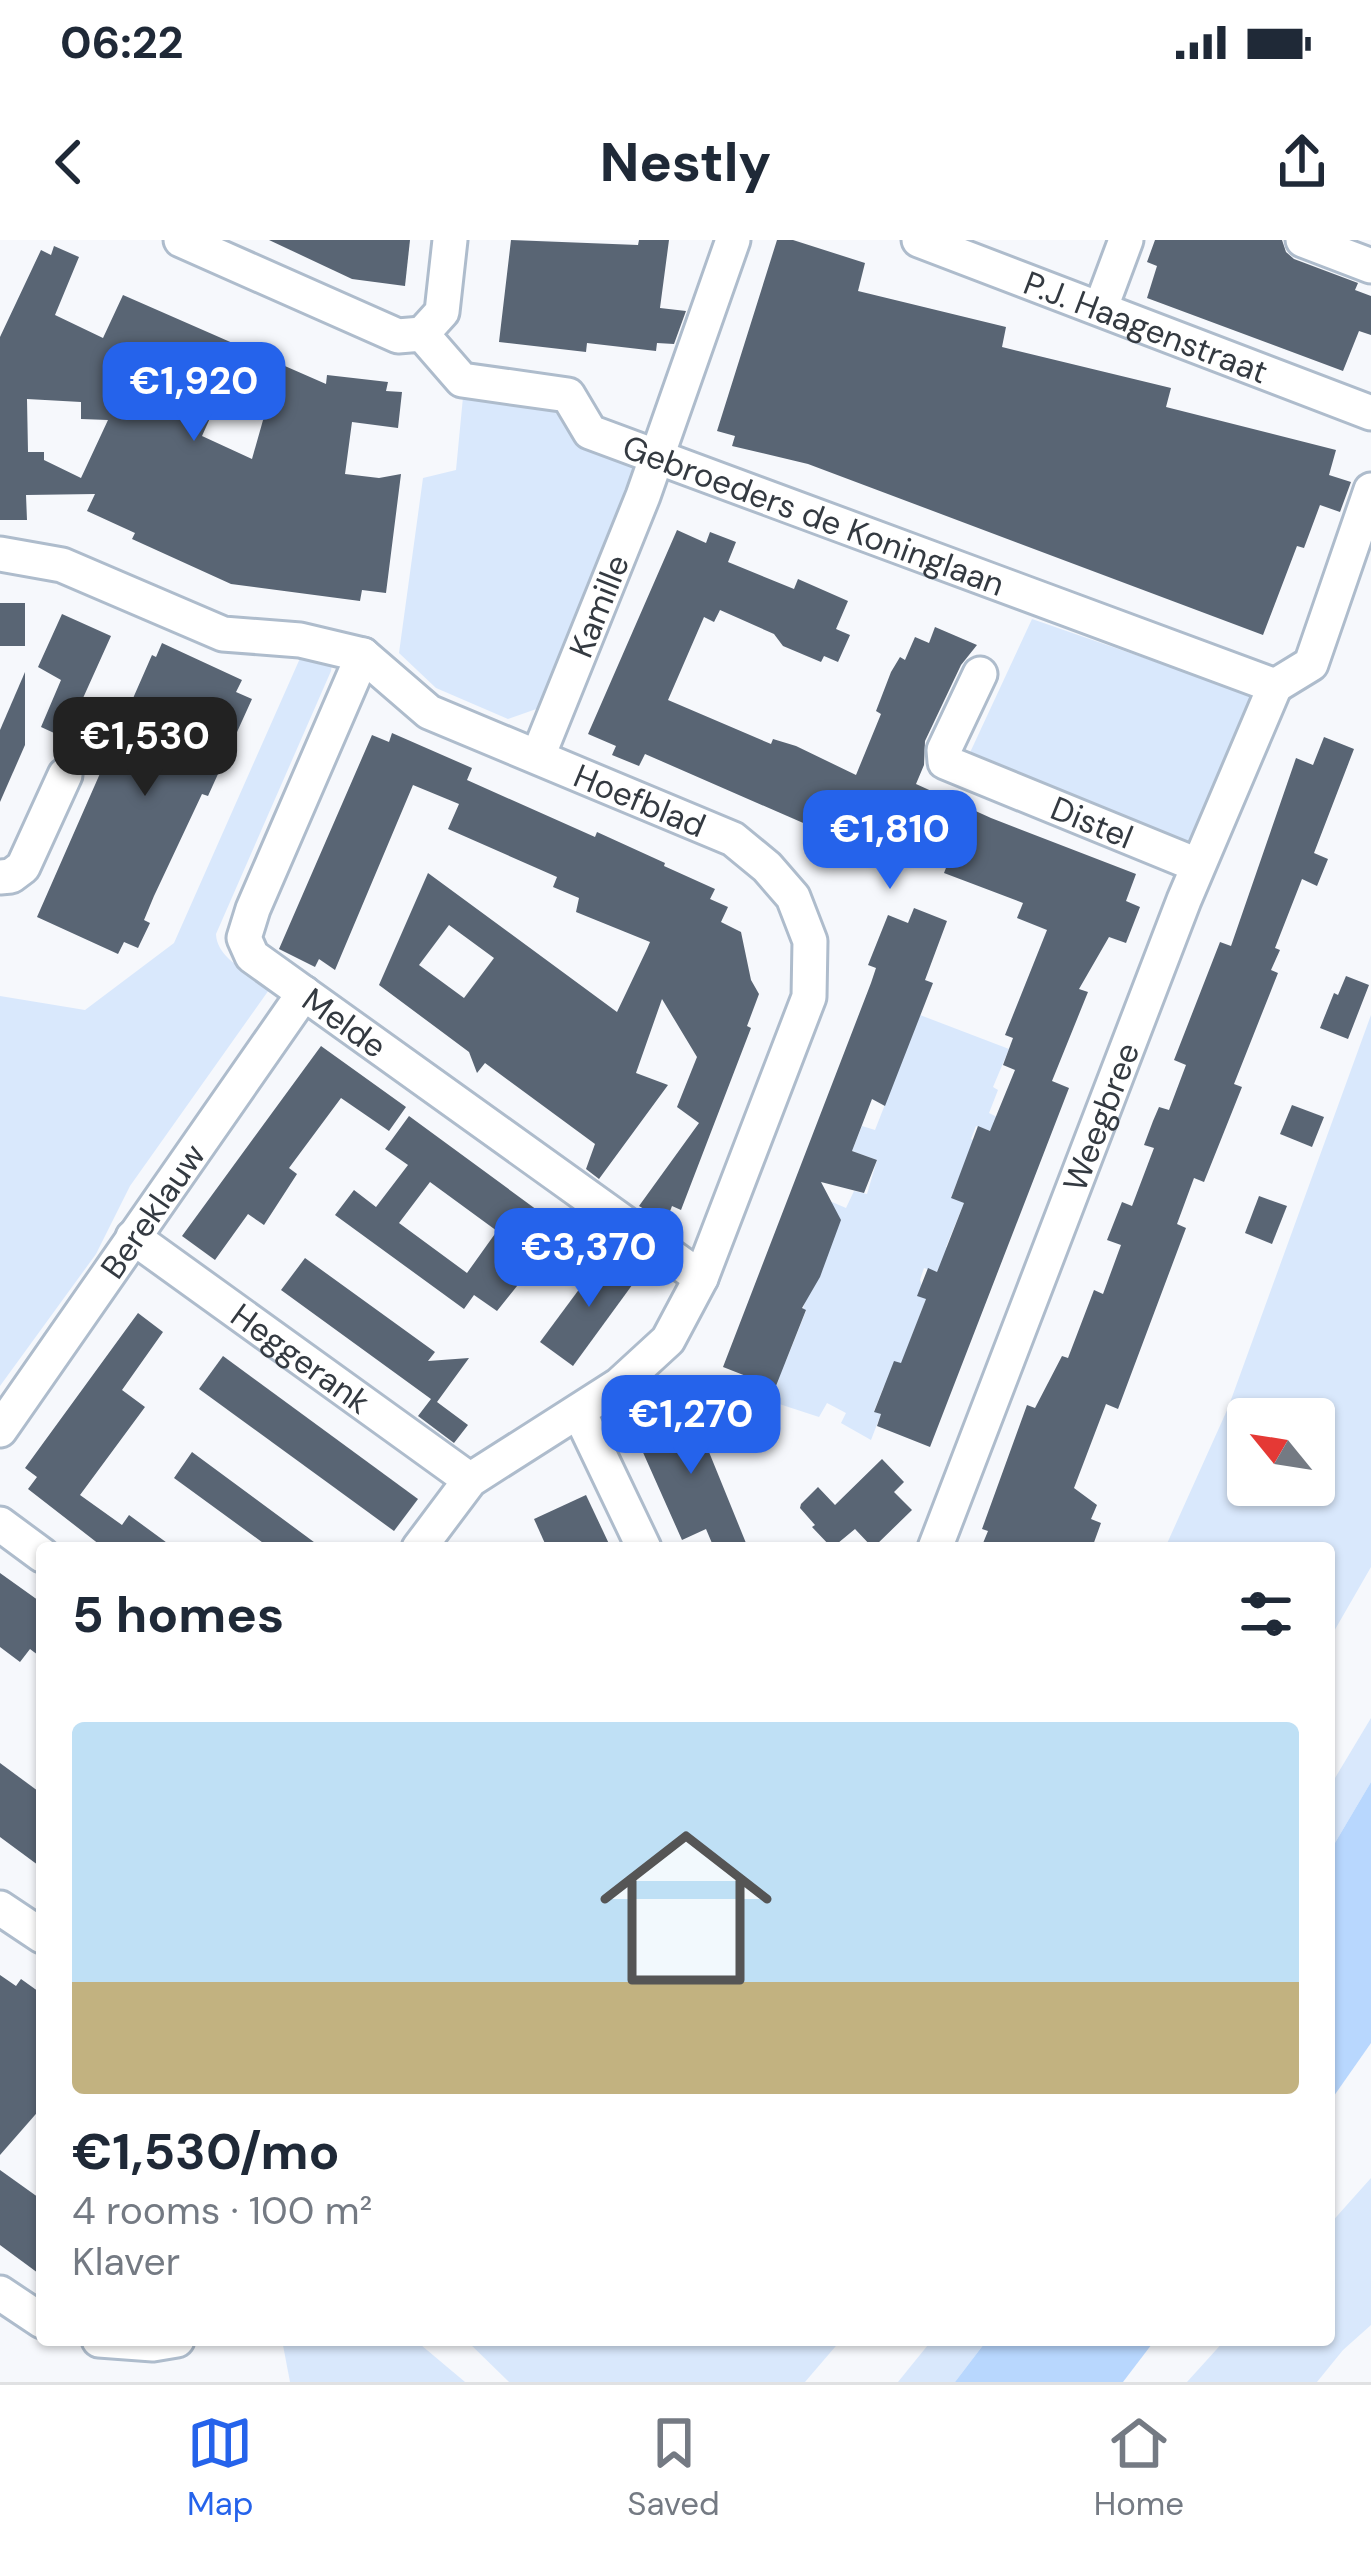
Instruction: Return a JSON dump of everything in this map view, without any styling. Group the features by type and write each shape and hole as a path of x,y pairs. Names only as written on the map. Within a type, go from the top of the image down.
{"street":[{"path":"181,240 398,336 422,334 442,313 450,240"},
{"name":"Kamille","path":"538,756 657,457 734,240"},
{"name":"P.J. Haagenstraat","path":"919,240 1371,412"},
{"path":"1101,307 1126,240"},
{"path":"1303,240 1371,266"},
{"name":"Gebroeders de Koninglaan","path":"422,334 462,380 568,395 590,432 1275,686"},
{"path":"1275,686 1310,664 1371,490"},
{"name":"Hoefblad","path":"0,554 62,565 223,634 299,640 363,655 428,712 733,839 793,897 810,941 809,997 701,1278 668,1340 620,1385 470,1480 424,1542"},
{"name":"Melde","path":"363,655 253,908 244,938 252,956 701,1278"},
{"name":"Distel","path":"980,674 944,750 945,763 1197,865"},
{"name":"Weegbree","path":"937,1542 1197,865 1275,686"},
{"path":"0,877 23,867 65,775"},
{"name":"Bereklauw","path":"0,1430 304,993"},
{"name":"Heggerank","path":"133,1237 470,1480"},
{"path":"579,1412 641,1542"},
{"path":"0,1524 36,1551"},
{"path":"0,1908 36,1932"},
{"path":"0,2293 36,2317"}],"shaded area":[{"path":"463,397 541,402 562,417 576,444 640,469 542,707 508,719 436,688 399,653 423,478 456,470"},
{"path":"1032,619 1254,696 1188,846 967,759"},
{"path":"305,647 332,663 331,671 216,934 229,959 271,987 130,1186 96,1254 0,1386 0,996 85,1010 174,943"},
{"path":"920,1015 1009,1049 993,1087 998,1090 989,1113 997,1117 991,1131 976,1126 971,1139 986,1146 968,1187 957,1182 951,1197 964,1203 946,1247 960,1252 937,1272 924,1268 920,1280 926,1299 892,1388 884,1386 874,1411 881,1414 871,1440 841,1423 846,1413 827,1403 819,1417 770,1401 776,1387 763,1382 786,1361 806,1311 832,1202 846,1208 854,1191 867,1194 877,1160 852,1151 862,1126 875,1130"},
{"path":"1371,1015 1371,1567 1335,1630 1335,1542 1168,1542 1227,1410 1227,1506 1335,1506 1335,1398 1232,1398"},
{"path":"1371,1718 1371,1782 1335,1843 1335,1778"},
{"path":"1371,2178 1371,2325 1317,2382 1187,2382 1220,2346 1335,2346 1335,2218"},
{"path":"283,2346 422,2346 465,2382 290,2382"},
{"path":"472,2346 836,2346 805,2382 509,2382"},
{"path":"927,2346 982,2346 955,2382 898,2382"}],"water":[{"path":"1371,1782 1371,2043 1335,2094 1335,1843"},
{"path":"982,2346 1150,2346 1123,2382 955,2382"}],"building":[{"path":"269,240 410,240 405,286 352,279"},
{"path":"511,240 638,245 639,240 669,240 660,308 686,311 674,344 657,343 656,351 587,343 586,352 499,342"},
{"path":"777,240 793,240 865,263 858,291 1006,327 1002,347 1171,388 1166,407 1336,450 1329,475 1351,482 1340,512 1320,505 1304,548 1297,546 1263,635 808,464 732,446 735,436 717,431"},
{"path":"1155,240 1282,240 1294,259 1358,283 1355,290 1371,296 1371,335 1359,331 1343,371 1147,298 1157,266 1147,262"},
{"path":"54,246 79,257 55,315 103,338 123,295 326,384 327,375 388,382 386,391 402,392 398,428 352,422 345,474 379,478 401,474 386,593 362,590 360,601 231,584 132,539 135,533 87,511 95,494 26,495 27,520 0,520 0,337 41,250 51,255","holes":["224,387 267,406 252,459 202,436","27,399 81,402 81,419 108,420 81,478 44,460 44,452 28,452"]},
{"path":"677,530 706,543 710,532 736,542 728,562 794,589 798,579 848,601 836,629 850,635 838,662 824,656 821,662 720,610 714,622 704,617 668,700 771,744 773,739 796,746 856,775 881,714 876,711 891,672 900,657 905,660 915,637 929,643 935,627 977,645 961,665 925,741 924,765 916,784 1136,874 1126,901 1140,907 1126,943 1109,937 1079,989 1088,992 1052,1081 1069,1088 930,1447 877,1426 881,1414 874,1412 894,1361 901,1363 926,1299 917,1296 928,1268 937,1272 964,1203 951,1198 978,1126 990,1131 1015,1070 1003,1065 1013,1038 1005,1035 1047,930 1017,918 1023,903 944,873 951,855 899,834 888,860 645,754 639,766 612,755 616,746 588,734"},
{"path":"0,603 25,603 25,646 0,646"},
{"path":"62,614 111,636 65,738 41,727 61,680 38,667"},
{"path":"162,643 242,680 236,692 252,699 208,796 202,794 154,896 144,920 150,923 138,948 124,942 118,954 37,917 152,655 156,657"},
{"path":"25,672 25,745 0,802 0,730"},
{"path":"392,733 472,768 467,780 665,863 715,889 710,899 728,907 721,922 741,932 751,980 759,994 747,1026 751,1028 681,1210 672,1206 666,1222 639,1206 699,1123 677,1107 697,1057 662,999 636,1073 668,1085 599,1179 586,1169 595,1144 485,1063 477,1073 469,1052 379,985 428,873 617,1012 647,949 650,942 576,912 579,898 553,887 557,877 448,829 459,804 413,785 335,970 319,959 315,967 279,949 372,735 389,742","holes":["449,925 494,958 464,998 419,965"]},
{"path":"1324,737 1354,749 1314,853 1328,859 1317,886 1302,879 1275,948 1280,950 1271,970 1278,973 1234,1084 1242,1087 1204,1182 1194,1178 1177,1224 1186,1228 1118,1409 1106,1404 1074,1488 1097,1505 1091,1519 1101,1523 1094,1542 983,1542 988,1531 982,1529 1027,1405 1035,1408 1062,1356 1068,1358 1094,1290 1103,1294 1121,1245 1107,1240 1122,1202 1132,1206 1154,1148 1144,1145 1153,1121 1159,1107 1169,1110 1186,1065 1174,1060 1220,942 1231,946 1296,758 1313,765"},
{"path":"914,908 947,921 925,980 933,983 885,1106 872,1099 852,1151 877,1160 864,1193 821,1182 841,1220 820,1277 802,1308 806,1310 770,1401 741,1389 746,1376 723,1367 871,983 876,968 868,965 888,915 908,923"},
{"path":"1346,976 1369,985 1348,1039 1320,1028"},
{"path":"321,1046 406,1107 389,1131 341,1098 289,1168 297,1174 264,1225 248,1214 215,1260 182,1236"},
{"path":"1292,1105 1324,1117 1312,1147 1280,1134"},
{"path":"409,1116 563,1229 497,1311 474,1295 464,1309 335,1215 354,1190 376,1207 408,1165 385,1149","holes":["430,1182 497,1231 467,1273 399,1223"]},
{"path":"1259,1196 1287,1206 1272,1244 1245,1233"},
{"path":"606,1253 638,1277 573,1366 540,1342"},
{"path":"305,1258 435,1352 428,1361 469,1358 437,1402 468,1425 454,1443 418,1416 431,1399 281,1290"},
{"path":"138,1313 163,1332 122,1390 145,1407 80,1495 122,1525 129,1515 166,1542 96,1542 28,1489 37,1477 25,1468"},
{"path":"223,1356 418,1499 394,1531 199,1389"},
{"path":"692,1398 746,1542 711,1542 706,1529 682,1540 637,1439 660,1428 654,1415"},
{"path":"192,1452 314,1542 262,1542 174,1478"},
{"path":"882,1459 904,1482 894,1492 912,1510 879,1542 867,1542 855,1529 839,1542 826,1542 800,1508 818,1487 835,1505"},
{"path":"586,1495 608,1542 544,1542 534,1519"},
{"path":"0,1573 36,1599 36,1654 30,1649 20,1662 0,1647"},
{"path":"0,1763 36,1790 36,1864 0,1837"},
{"path":"0,1975 16,1986 21,1979 36,1990 36,2114 0,2155"},
{"path":"0,2170 36,2196 36,2272 0,2245"}]}
